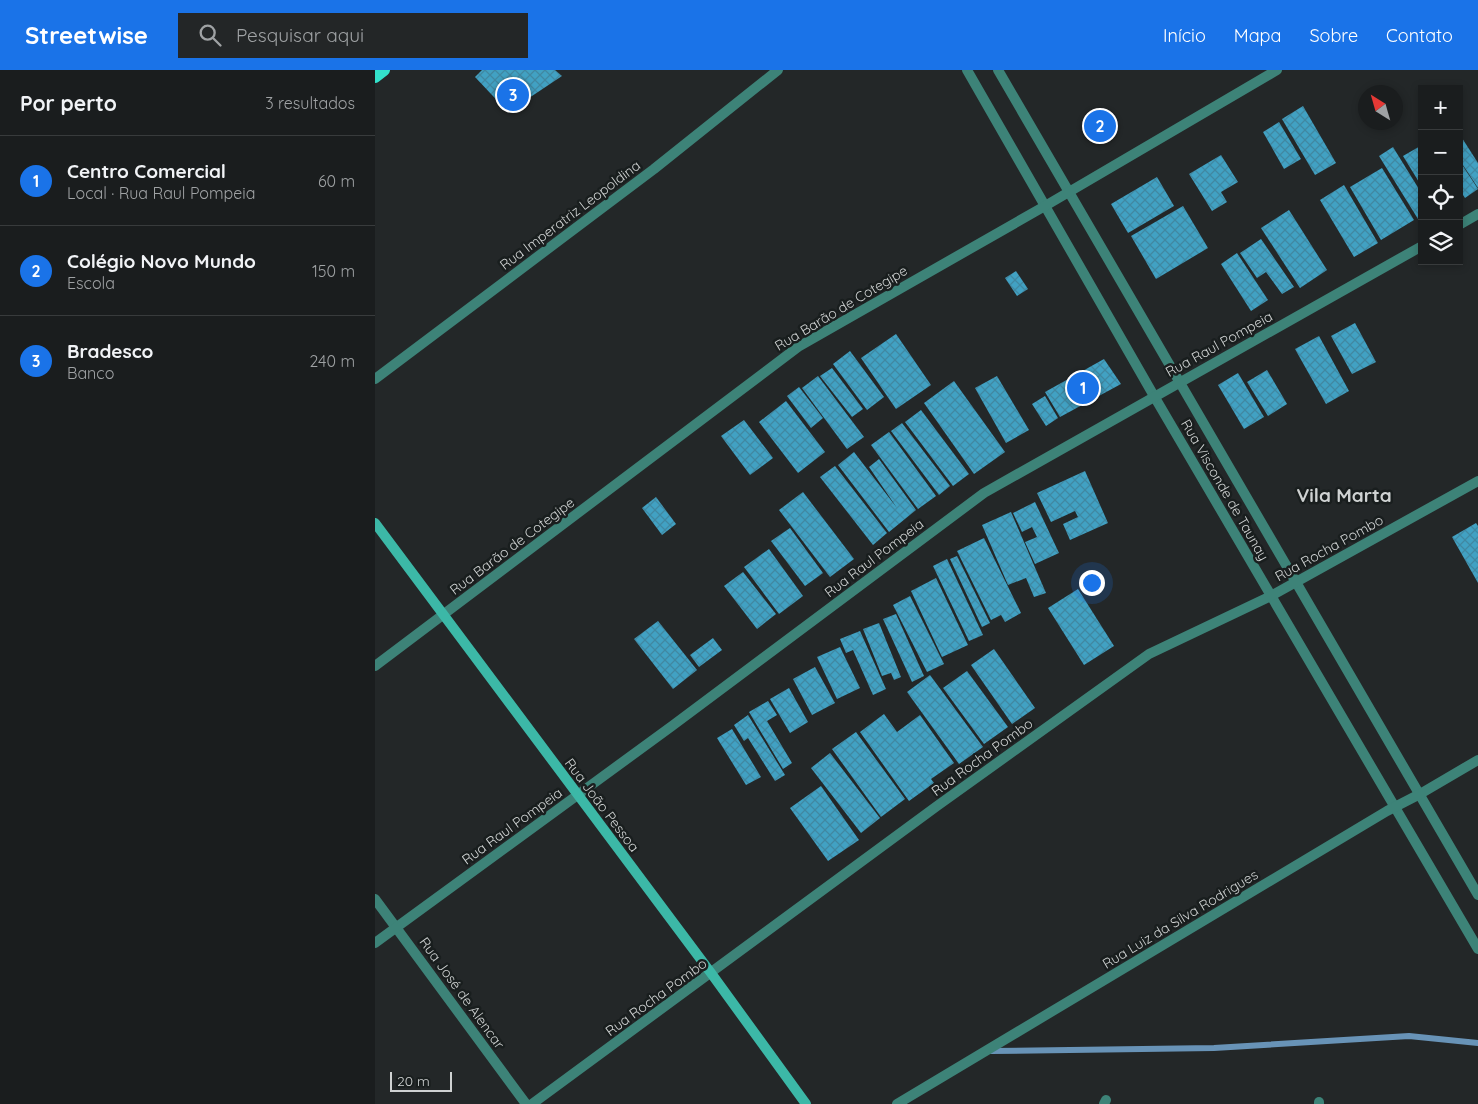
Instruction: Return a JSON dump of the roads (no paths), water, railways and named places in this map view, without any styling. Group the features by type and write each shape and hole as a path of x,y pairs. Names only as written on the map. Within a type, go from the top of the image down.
{"main road":[{"path":"375,77 384,70"},
{"name":"Rua João Pessoa","path":"375,523 711,973 806,1104"}],"street":[{"name":"Rua Imperatriz Leopoldina","path":"375,379 654,169 778,70"},
{"name":"Rua Visconde de Taunay","path":"967,70 1154,396 1478,949"},
{"name":"Rua Visconde de Taunay","path":"998,70 1478,895"},
{"name":"Rua Barão de Cotegipe","path":"375,666 798,347 1045,206 1277,70"},
{"path":"1463,223 1478,214"},
{"name":"Rua Raul Pompeia","path":"375,943 577,796 984,493 1418,248"},
{"name":"Rua Rocha Pombo","path":"532,1104 937,806 1149,654 1271,596 1478,481"},
{"name":"Rua Luiz da Silva Rodrigues","path":"897,1104 1394,807 1478,760"},
{"name":"Rua José de Alencar","path":"375,899 526,1104"}],"waterway":[{"path":"991,1051 1214,1048 1409,1036 1478,1043"}],"place":[{"name":"Bradesco","path":"513,95"},
{"name":"Colégio Novo Mundo","path":"1100,126"},
{"name":"Centro Comercial","path":"1083,388"}],"district":[{"name":"Vila Marta","path":"1344,495"}]}
